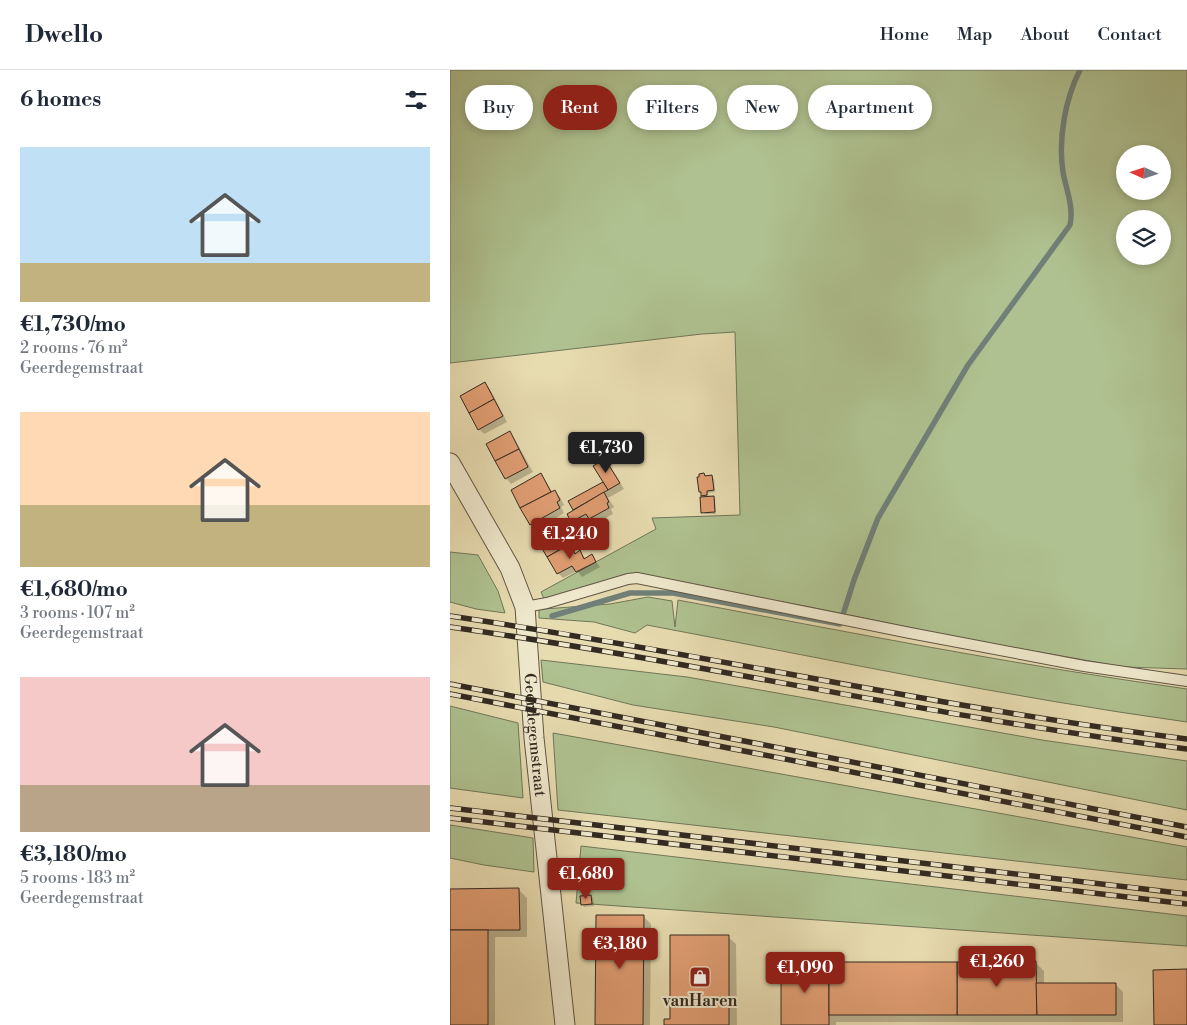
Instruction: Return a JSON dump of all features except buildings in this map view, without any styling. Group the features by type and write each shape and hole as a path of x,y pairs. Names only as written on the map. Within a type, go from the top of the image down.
{"street":[{"name":"Geerdegemstraat","path":"450,463 510,568 525,606 534,738 565,1025"}],"lane":[{"path":"525,606 546,603 636,578 1084,666 1187,681"}],"green space":[{"path":"450,70 1187,70 1187,669 1124,667 970,640 805,606 634,575 545,601 541,592 656,529 652,518 740,515 735,332 702,334 450,363"},
{"path":"450,552 478,555 498,591 505,613 476,609 450,602"},
{"path":"648,597 672,601 675,627 678,600 995,659 1187,689 1187,722 984,689 647,625 635,633 594,622 539,618 539,610 544,609 610,604"},
{"path":"541,660 687,677 1042,740 1187,761 1187,810 774,727 633,705 543,682"},
{"path":"450,706 518,723 523,798 450,788"},
{"path":"553,733 1187,847 1187,880 558,810"},
{"path":"450,825 533,838 534,872 450,858"},
{"path":"581,846 1187,916 1187,946 576,903"}],"waterway":[{"path":"552,616 630,593 673,593 840,624 854,580 878,518 968,365 1070,225 1070,205 1063,172 1061,147 1064,120 1070,94 1080,70"}],"railway":[{"path":"450,616 542,630 1002,712 1187,739"},
{"path":"450,627 635,656 1002,722 1187,749"},
{"path":"450,684 1187,827"},
{"path":"450,694 1187,837"},
{"path":"450,808 1187,894"},
{"path":"450,818 1187,904"}],"place":[{"name":"vanHaren","path":"700,977"}]}
